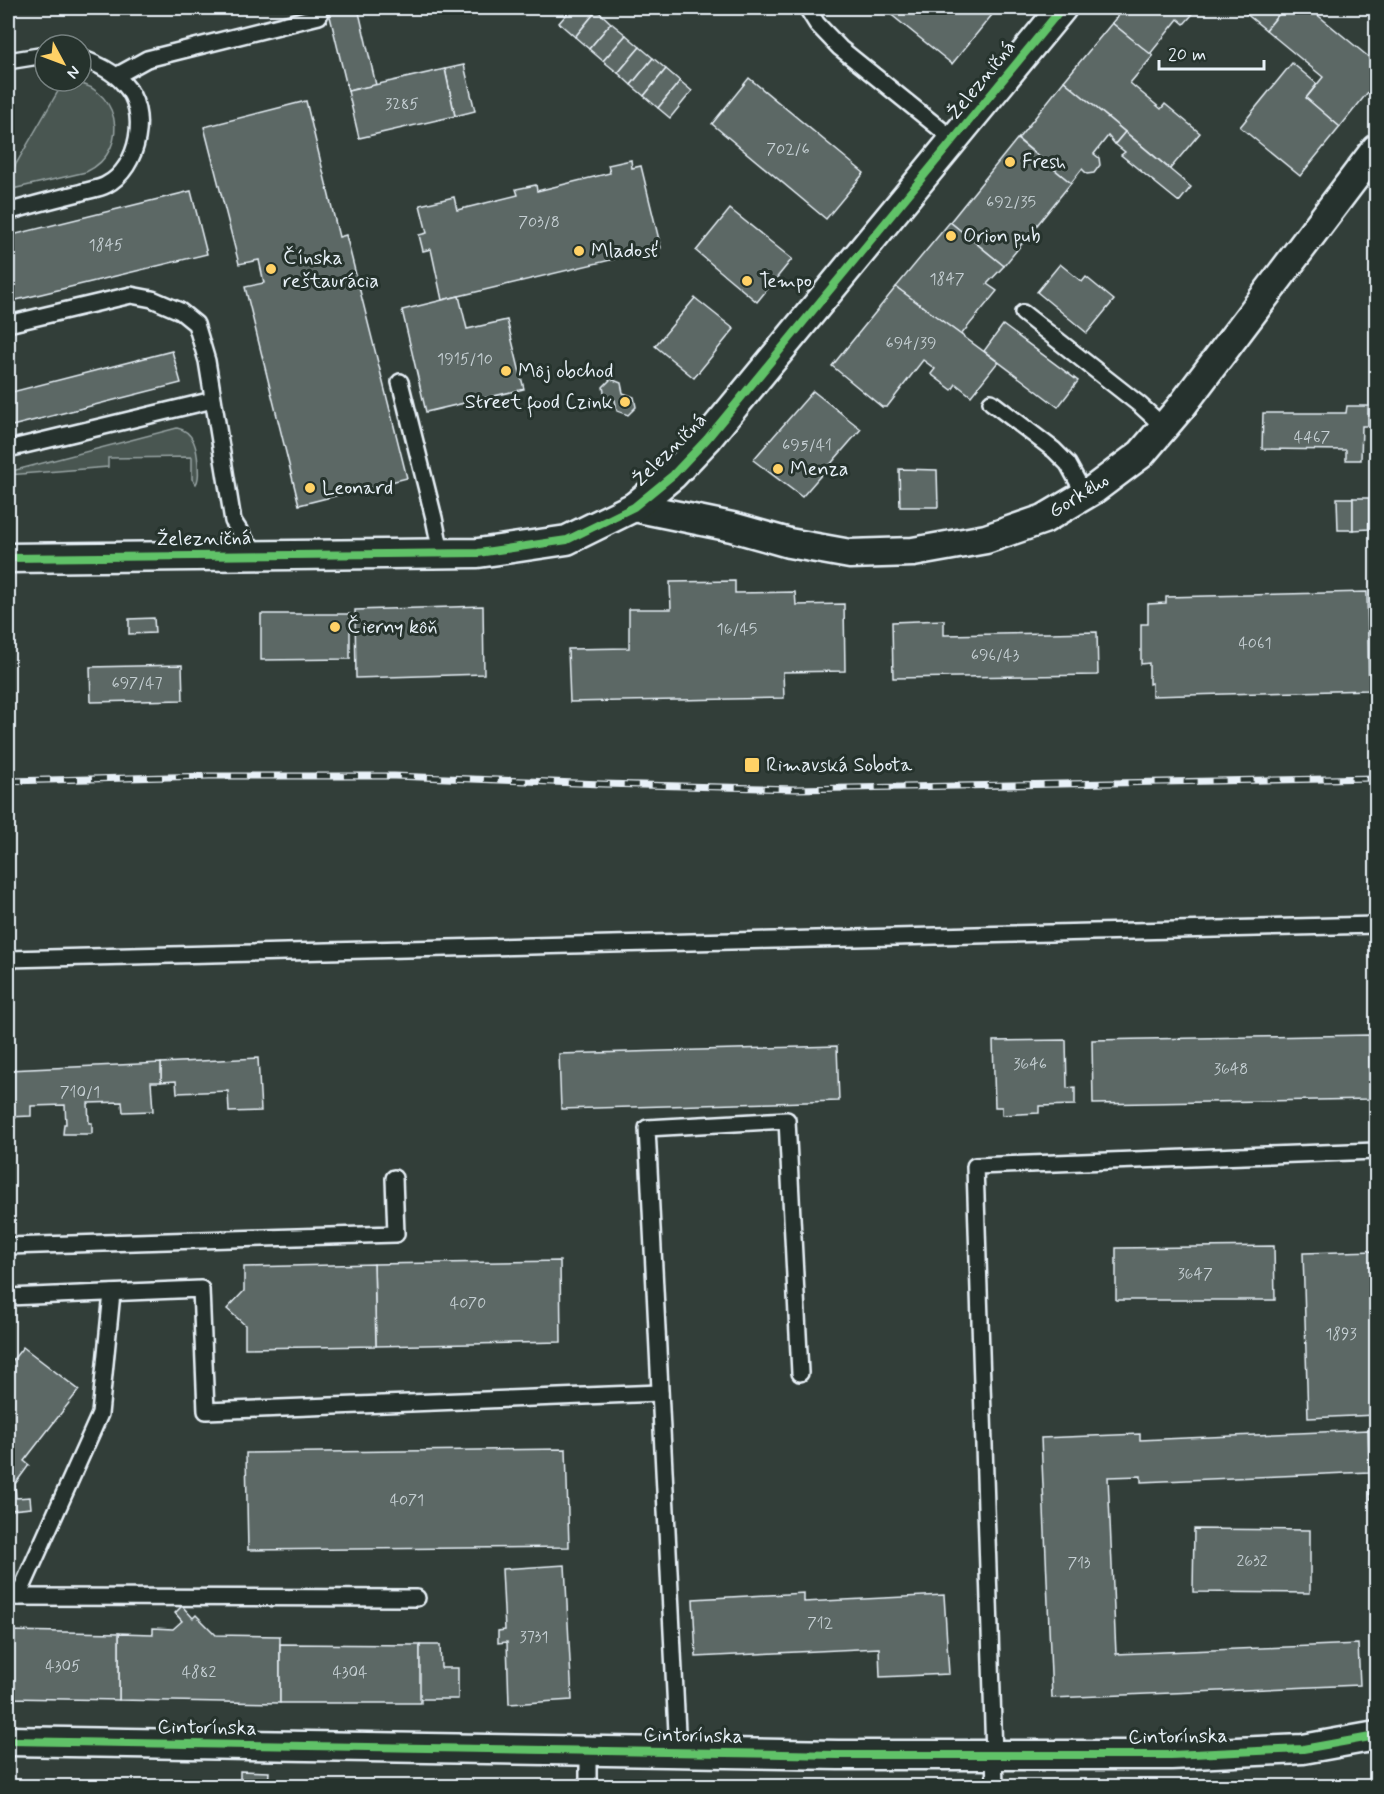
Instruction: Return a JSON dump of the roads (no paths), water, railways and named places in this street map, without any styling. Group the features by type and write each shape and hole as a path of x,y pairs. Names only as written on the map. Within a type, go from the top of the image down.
{"street":[{"name":"Železničná","path":"8,558 478,553 567,540 634,507 673,475 707,439 1062,8"},
{"name":"Gorkého","path":"634,507 732,526 789,543 850,554 913,552 986,539 1044,519 1085,495 1141,454 1188,398 1377,149"},
{"name":"Cintorínska","path":"8,1741 838,1755 1171,1755 1292,1749 1377,1736"}],"lane":[{"path":"807,8 817,24 840,48 954,140"},
{"path":"116,76 147,59 319,16"},
{"path":"8,61 33,57"},
{"path":"8,212 106,186 123,171 133,154 139,126 134,101 126,86 116,76 93,62"},
{"path":"8,324 131,295 152,299 180,311 196,324 207,361 233,521 255,555"},
{"path":"1023,313 1140,405 1164,427"},
{"path":"400,382 441,553"},
{"path":"8,449 213,400"},
{"path":"991,402 1054,450 1068,464 1085,495"},
{"path":"8,959 1377,925"},
{"path":"678,1752 647,1128 787,1120 800,1373"},
{"path":"995,1786 975,1166 1377,1151"},
{"path":"8,1246 396,1234 394,1178"},
{"path":"8,1297 201,1289 206,1411 660,1394"},
{"path":"112,1293 100,1414 13,1597 417,1598"},
{"path":"588,1751 588,1786"}],"railway":[{"path":"8,781 209,776 394,776 796,789 1376,778"}],"place":[{"name":"Fresh","path":"1010,162"},
{"name":"Orion pub","path":"951,236"},
{"name":"Mladosť","path":"579,251"},
{"name":"Čínska reštaurácia","path":"271,269"},
{"name":"Tempo","path":"747,281"},
{"name":"Môj obchod","path":"506,371"},
{"name":"Street food Czink","path":"625,402"},
{"name":"Menza","path":"778,469"},
{"name":"Leonard","path":"310,488"},
{"name":"Čierny kôň","path":"335,627"},
{"name":"Rimavská Sobota","path":"752,765"}]}
